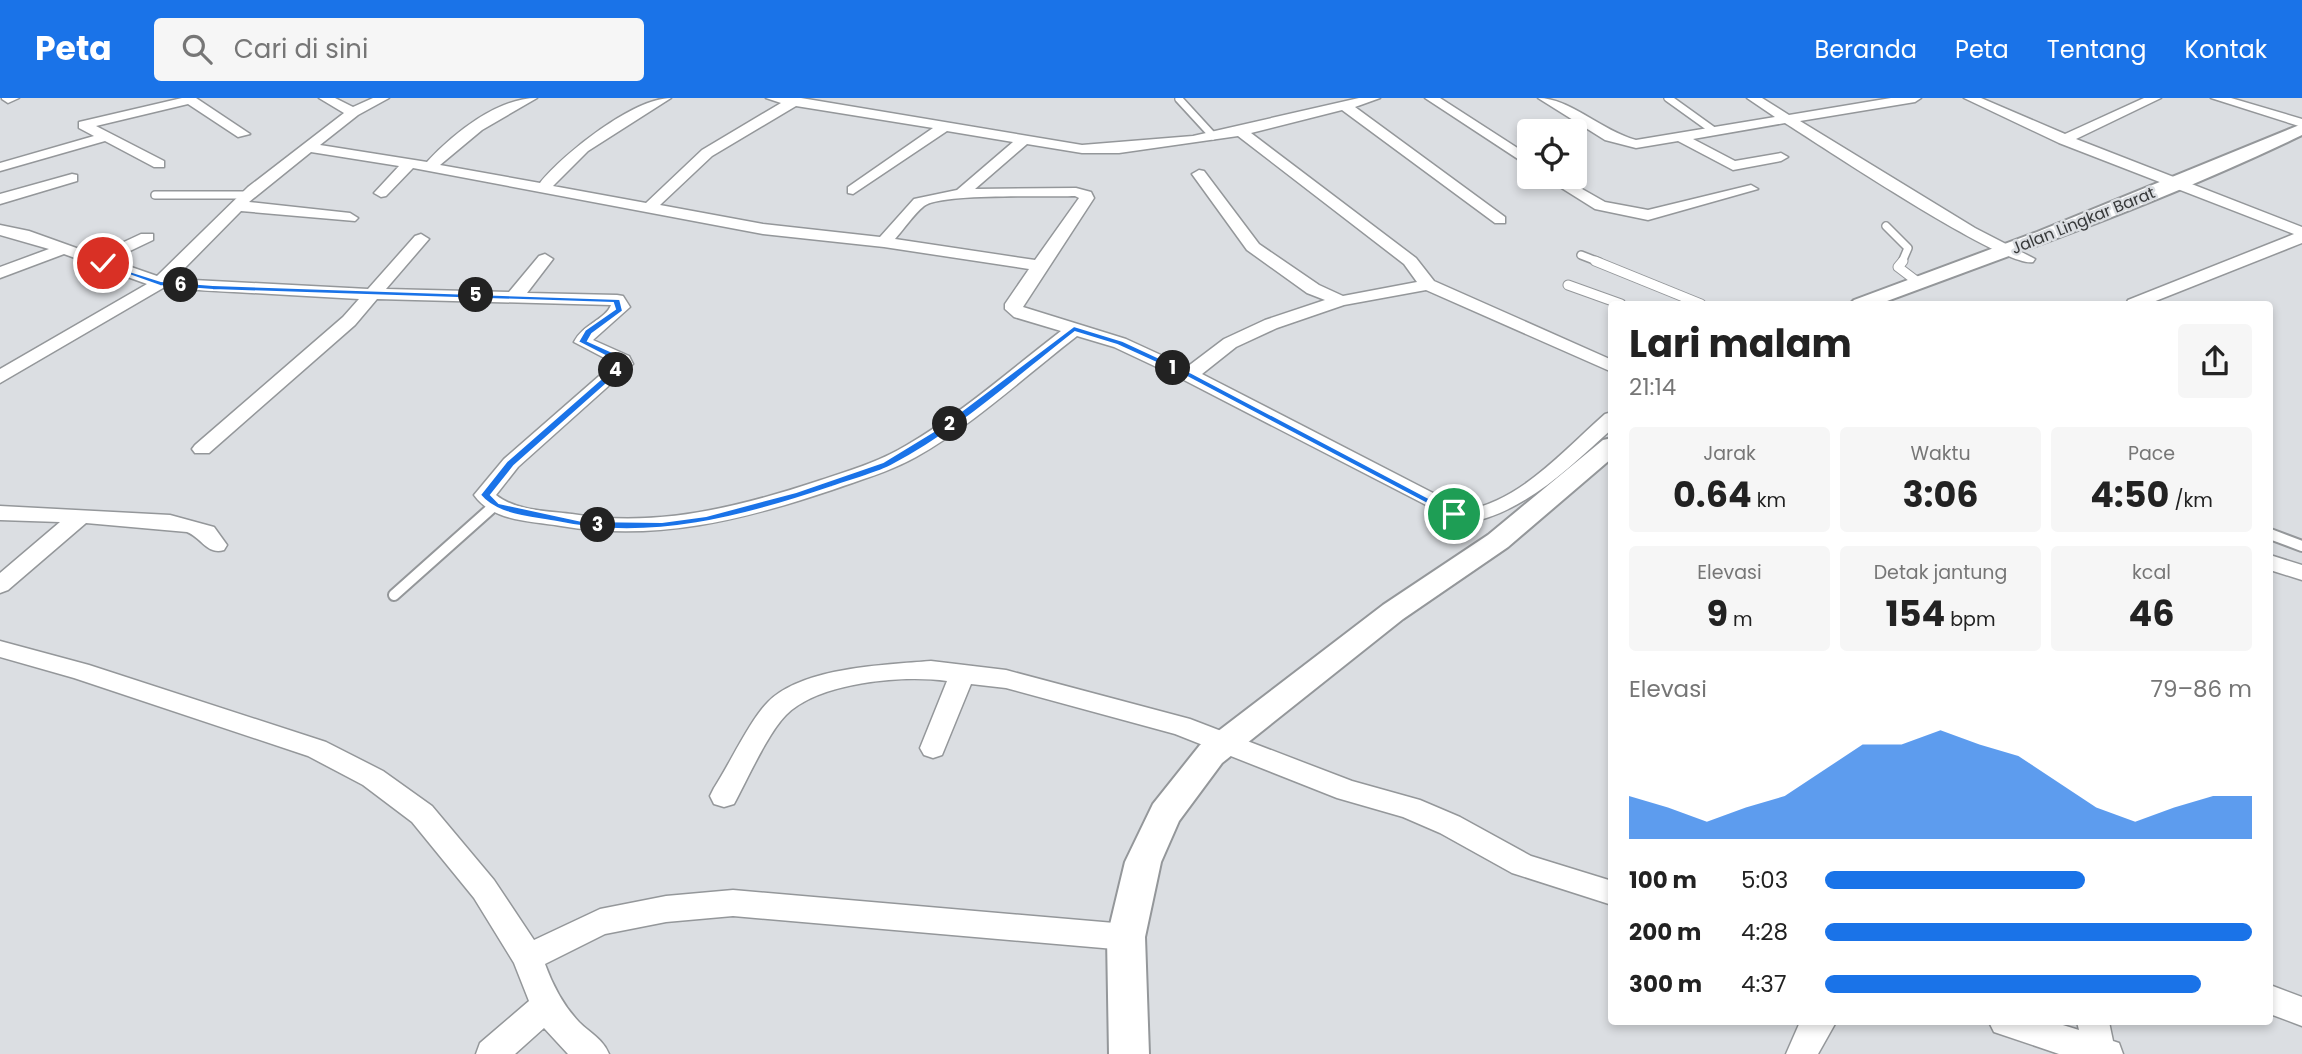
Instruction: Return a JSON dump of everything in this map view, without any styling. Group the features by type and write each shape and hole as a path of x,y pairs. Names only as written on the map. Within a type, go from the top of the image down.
{"street":[{"path":"326,98 354,112"},
{"path":"0,377 160,283 245,200 306,147 354,112 383,98"},
{"path":"430,167 441,154 472,130 531,98"},
{"path":"544,188 557,168 572,156 665,98"},
{"path":"772,98 1082,149 1165,145 1241,131 1374,98"},
{"path":"1431,98 1517,154"},
{"path":"1544,98 1622,142 1636,144 1915,98"},
{"path":"1753,98 1969,232 2027,260"},
{"path":"1970,98 2064,139 2146,170 2302,222"},
{"path":"2217,98 2302,123"},
{"path":"159,164 84,125 165,101 195,99 243,134"},
{"path":"2064,139 2142,99"},
{"path":"649,208 707,153 796,100"},
{"path":"1345,106 1500,220"},
{"path":"853,190 945,126"},
{"name":"Jalan Lingkar Barat","path":"1916,301 2027,260 2302,129"},
{"path":"1241,131 1410,261 1428,285 1608,365"},
{"path":"1680,136 1733,166 1781,157"},
{"path":"0,167 104,137"},
{"path":"961,194 1025,139"},
{"name":"Jalan Lingkar Barat","path":"1869,301 2302,145"},
{"path":"306,147 430,167 763,229 884,242 1039,266"},
{"path":"381,193 409,164"},
{"path":"1199,174 1253,247 1313,289 1340,301"},
{"path":"0,199 72,178"},
{"path":"2189,185 2302,234"},
{"path":"1571,189 1600,206 1648,215 1751,189"},
{"path":"884,242 923,199 961,194 1076,192 1086,195 1014,309 1120,343 1189,374 1463,517 1486,513 1536,483 1608,421"},
{"path":"245,200 350,218"},
{"path":"0,230 23,234 60,250 160,283 370,294 617,300 620,309 589,332 583,342 624,362 510,463 485,495 495,505 582,524 620,527 707,520 788,498 886,464 917,448 1074,329"},
{"path":"2141,301 2302,234"},
{"path":"95,261 147,237"},
{"path":"202,449 349,321 421,239"},
{"path":"0,273 60,250"},
{"path":"515,296 545,259"},
{"path":"1189,374 1230,343 1271,324 1340,301 1428,285"},
{"path":"1129,1054 1126,937 1143,862 1165,814 1211,754 1393,612 1498,541 1608,448"},
{"path":"0,513 116,517 191,526 206,532 216,545"},
{"path":"0,585 79,517"},
{"path":"2273,563 2302,573"},
{"path":"0,649 80,671 317,749 373,778 422,814 484,889 528,958 545,1007 573,1040 593,1054"},
{"path":"724,796 775,710 793,695 852,676 931,670 1006,679 1108,704 1226,741 1348,790 1410,808 1450,825 1522,865 1608,892"},
{"path":"933,748 962,674"},
{"path":"528,958 600,922 666,909 733,904 1126,937"},
{"path":"2273,1000 2302,1012"},
{"path":"492,1054 545,1007"},
{"path":"1802,1054 1816,1025"},
{"path":"2019,1025 2100,1043"}],"lane":[{"path":"1668,98 1714,131"},
{"path":"1178,99 1213,136"},
{"path":"155,195 245,200"},
{"path":"1886,226 1908,248 1907,256 1898,267 1919,283"},
{"path":"1581,255 1695,301"},
{"path":"1567,285 1612,301"},
{"path":"394,595 495,505"},
{"path":"2273,535 2302,546"}],"route":[{"path":"103,263 160,283 213,288 617,300 621,305 616,314 589,332 583,342 623,360 624,364 510,463 485,495 488,501 495,505 582,524 662,526 707,520 799,495 886,464 917,448 943,430 1074,329 1120,343 1189,374 1454,514"}]}
